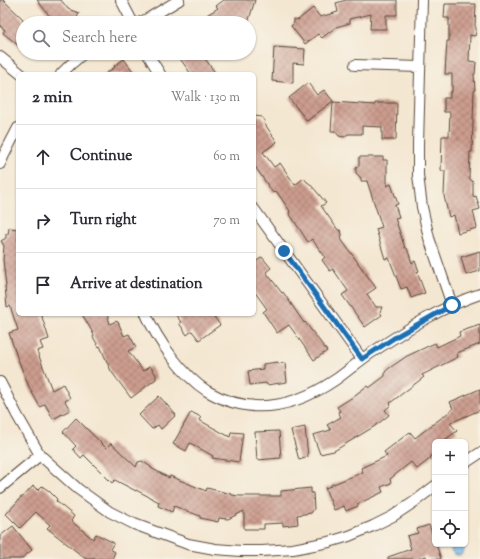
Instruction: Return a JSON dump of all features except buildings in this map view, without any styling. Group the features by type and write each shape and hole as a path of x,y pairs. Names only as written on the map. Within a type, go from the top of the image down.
{"street":[{"path":"120,0 129,16"},
{"path":"152,16 179,0"},
{"path":"422,0 418,175 429,238 452,305"},
{"path":"0,57 19,72"},
{"path":"63,72 76,60"},
{"path":"151,60 159,72"},
{"path":"355,66 420,67"},
{"path":"0,164 16,132"},
{"path":"256,212 362,359"},
{"path":"147,316 168,352 192,380 202,388 226,400 255,407 285,404 311,393 334,380 397,336 452,305 480,294"},
{"path":"0,382 40,455 78,489 110,512 134,524 188,544 218,550 262,551 287,549 329,542 373,526 414,502 432,488"},
{"path":"468,461 480,453"},
{"path":"0,488 40,455"}],"water":[{"path":"451,547 464,547 461,555 454,554"}],"route":[{"path":"284,251 362,359 397,336 452,305"}]}
